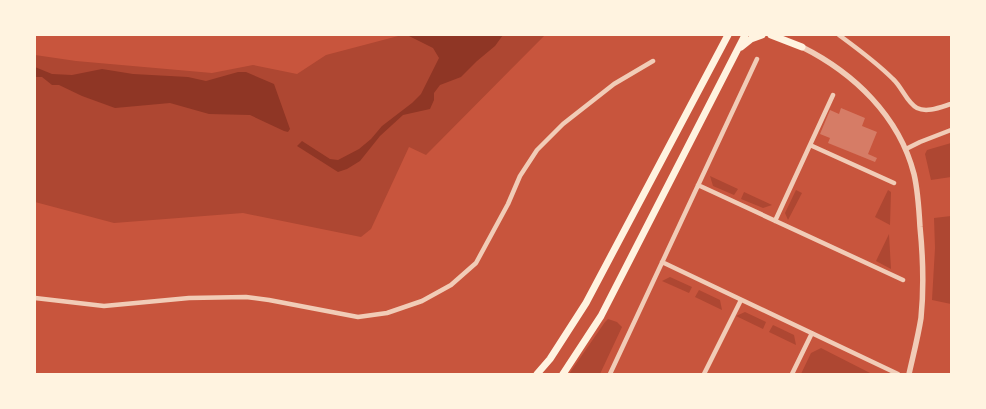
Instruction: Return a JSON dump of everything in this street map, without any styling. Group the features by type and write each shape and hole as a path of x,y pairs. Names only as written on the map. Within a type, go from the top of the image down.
{"main road":[{"path":"537,374 550,359 586,303 728,35"},
{"path":"563,374 602,316 745,35"},
{"path":"736,53 745,43 762,35"},
{"path":"771,35 802,47"},
{"path":"789,35 802,47"}],"street":[{"path":"839,35 870,57 895,80 913,105 919,109 927,110 951,104"},
{"path":"802,47 838,68 862,88 890,120 906,149 915,180 923,263 920,319 909,374"},
{"path":"610,374 756,59"},
{"path":"35,298 104,306 189,298 246,297 358,317 387,313 422,301 452,285 476,263 508,204 520,176 537,150 563,124 614,84 653,61"},
{"path":"774,221 833,95"},
{"path":"906,149 951,130"},
{"path":"810,145 894,183"},
{"path":"698,185 903,280"},
{"path":"662,262 898,374"},
{"path":"704,374 741,300"},
{"path":"792,374 812,333"}],"shaded area":[{"path":"402,35 545,35 426,155 409,147 371,229 361,237 243,213 114,223 35,202 35,55 76,61 212,73 253,65 297,74 326,55"},
{"path":"407,35 503,35 495,46 461,77 440,85 434,93 434,100 430,109 403,115 380,136 360,161 347,169 338,172 297,146 302,141 330,159 338,160 359,149 382,126 421,94 439,58 433,48"},
{"path":"35,67 52,74 72,75 102,69 133,74 188,77 206,81 238,72 246,72 274,84 290,129 288,132 284,131 250,115 209,114 170,103 115,108 59,85 52,85 42,77 35,77"},
{"path":"951,143 951,177 931,180 925,154 927,150"},
{"path":"710,176 738,189 734,195 713,186"},
{"path":"796,190 802,193 788,220 785,213"},
{"path":"888,190 891,192 890,225 875,217"},
{"path":"744,192 772,205 763,208 741,199"},
{"path":"951,216 951,304 932,300 935,248 934,218"},
{"path":"889,234 891,269 876,261"},
{"path":"670,277 692,287 689,293 662,281"},
{"path":"699,290 720,300 722,310 695,297"},
{"path":"745,312 766,322 763,329 736,316"},
{"path":"608,319 617,322 622,327 600,374 569,374 605,322"},
{"path":"773,325 794,335 796,345 769,332"},
{"path":"821,348 872,374 801,374 811,353"}],"building":[{"path":"841,108 865,118 862,126 877,132 868,154 877,158 875,162 828,143 830,138 820,134 830,110 839,114"}]}
